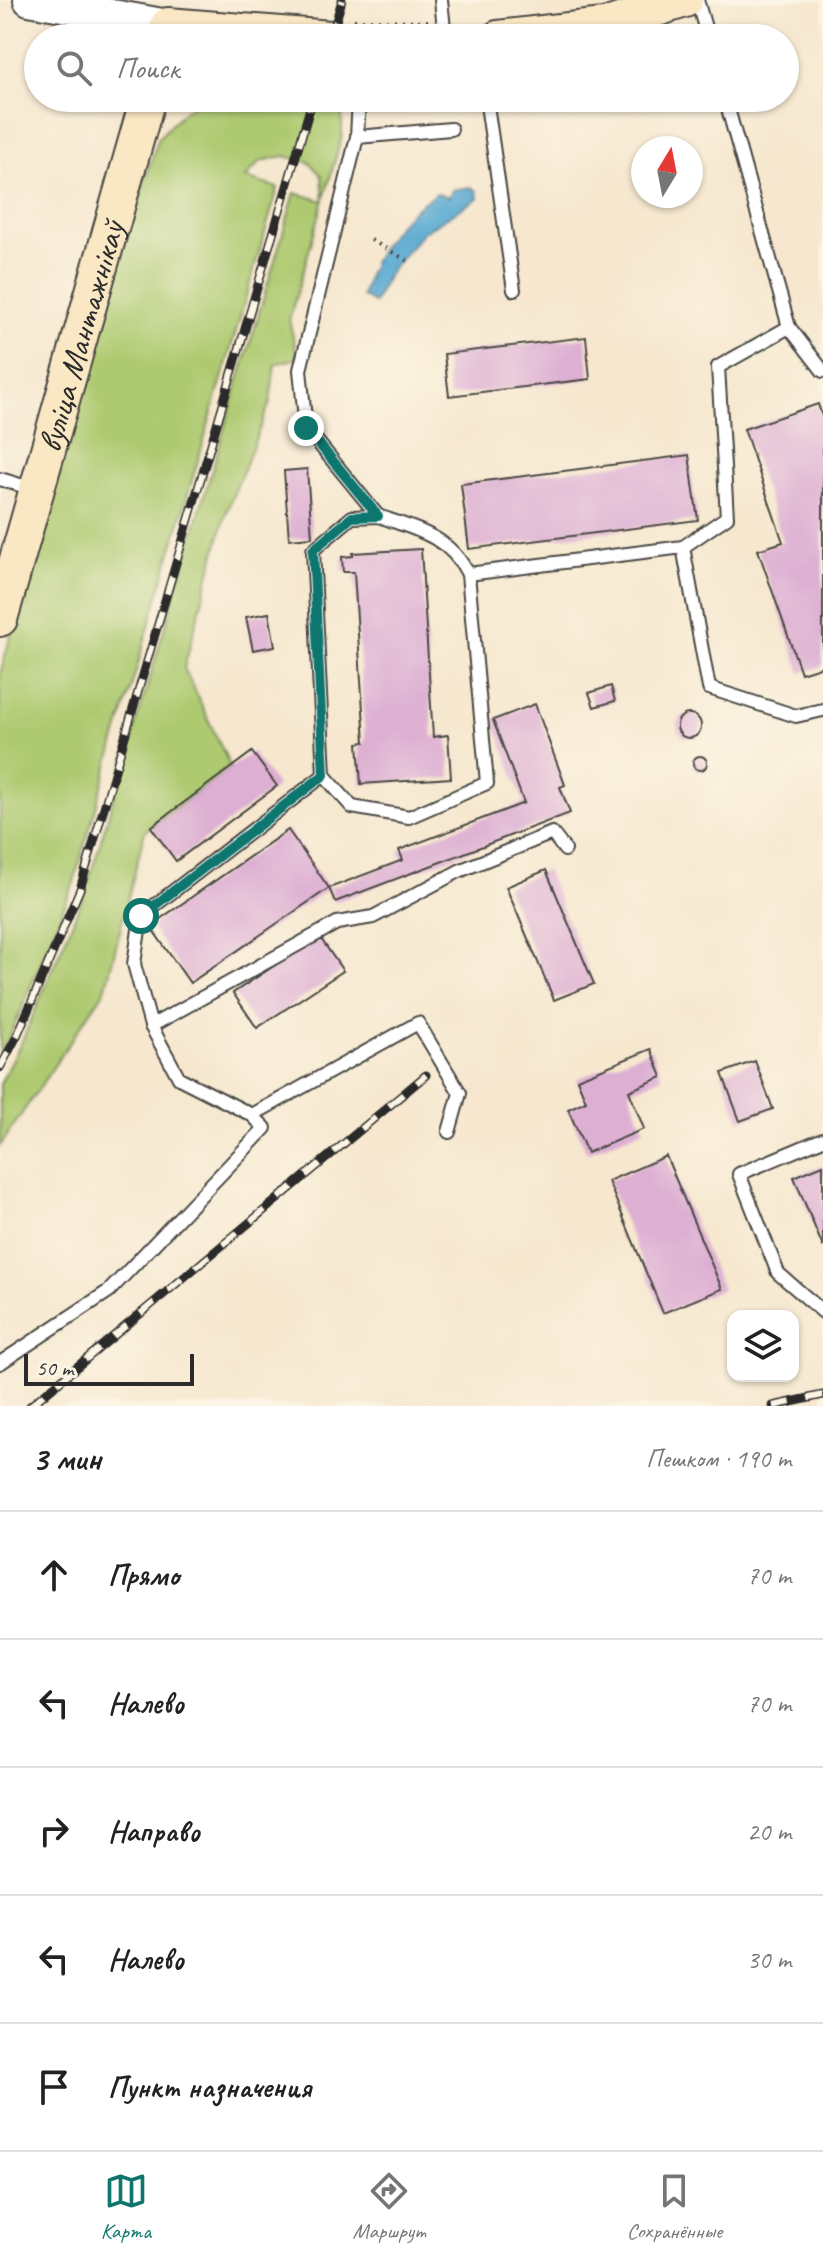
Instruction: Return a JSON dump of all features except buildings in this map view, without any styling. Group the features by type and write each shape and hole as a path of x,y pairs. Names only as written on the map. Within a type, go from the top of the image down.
{"main road":[{"path":"610,24 685,0"},
{"name":"вуліца Мантажнікаў","path":"0,619 144,112"}],"street":[{"path":"29,0 135,24"}],"lane":[{"path":"441,0 443,22"},
{"path":"697,0 704,24"},
{"path":"358,112 357,137 300,370 306,428 378,516"},
{"path":"488,112 514,290"},
{"path":"729,112 789,327 823,371"},
{"path":"357,137 451,129"},
{"path":"468,574 683,547 727,517 718,367 789,327"},
{"path":"0,479 36,490"},
{"path":"378,516 425,532 458,555 468,574 487,783 409,817 352,807 324,775 313,550 352,517 378,516"},
{"path":"683,547 709,688 796,716 823,710"},
{"path":"0,1363 109,1291 265,1128 252,1115 179,1078 151,1026 134,964 141,916 324,775"},
{"path":"151,1026 337,923 373,917 459,871 552,833 565,850"},
{"path":"252,1115 418,1023 460,1093 449,1132"},
{"path":"823,1139 739,1174 778,1273 823,1312"}],"path":[{"path":"414,24 443,22"},
{"path":"371,240 410,262"}],"green space":[{"path":"183,112 342,112 342,136 324,199 322,176 309,162 284,156 261,161 245,178 278,188 73,885 0,1054 0,674 71,421 158,138"},
{"path":"295,193 323,201 289,320 298,358 275,364 270,403 226,513 184,668 231,768 145,831 105,990 0,1146 0,1084 23,1039 86,890"}],"water":[{"path":"471,187 477,191 478,198 423,232 388,274 374,303 362,296 375,259 402,222 437,193 449,197 452,190"}],"railway":[{"path":"335,24 342,0"},
{"path":"0,1068 17,1036 80,889 309,112"},
{"path":"30,1406 426,1075"},
{"path":"773,1406 823,1395"}],"route":[{"path":"141,916 324,775 313,550 352,517 378,516 306,428"}]}
